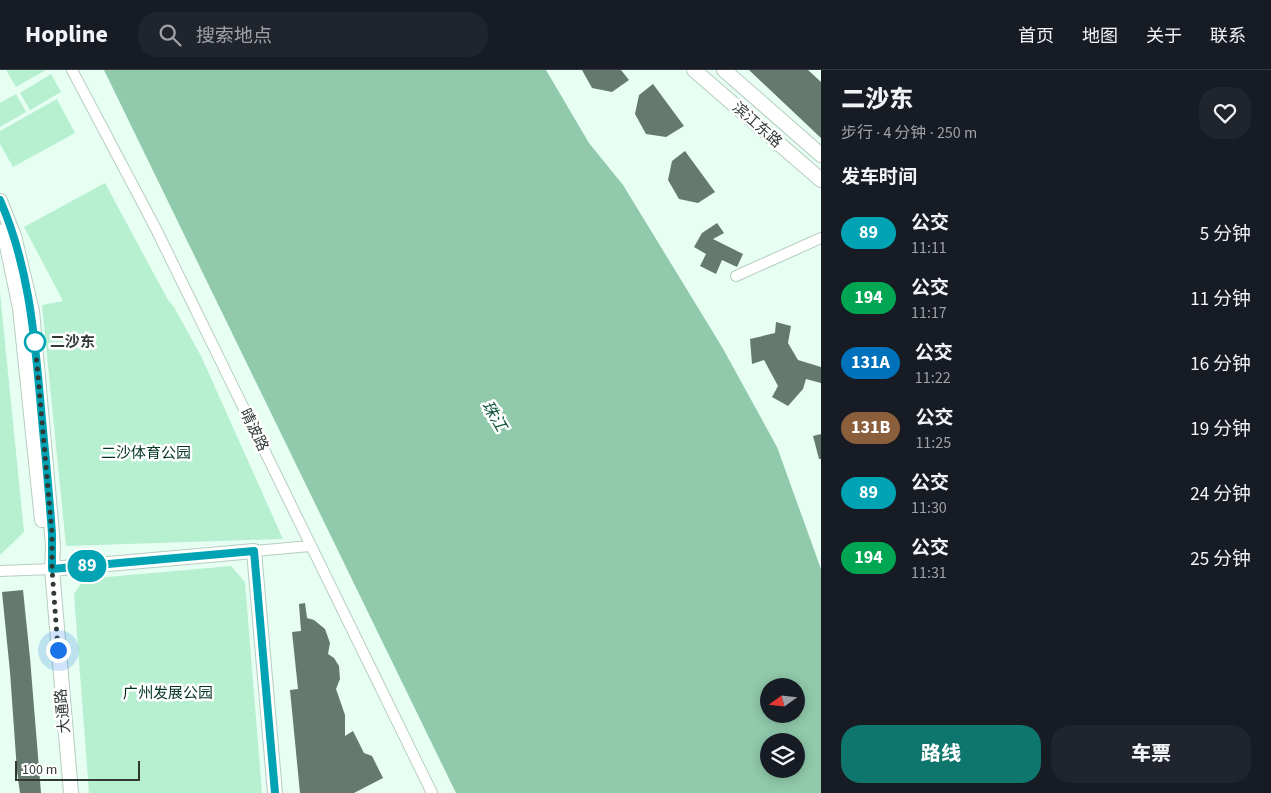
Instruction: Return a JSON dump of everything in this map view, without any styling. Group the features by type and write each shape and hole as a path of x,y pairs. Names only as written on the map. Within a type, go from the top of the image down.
{"main road":[{"name":"滨江东路","path":"694,70 821,180"},
{"name":"滨江东路","path":"724,70 821,155"},
{"name":"大通路","path":"0,200 14,236 32,311 53,546 52,569 71,793"},
{"name":"大通路","path":"2,233 13,271 20,308 45,548 52,569"},
{"path":"52,569 254,551 274,793"}],"street":[{"name":"晴波路","path":"72,70 156,229 432,793"},
{"path":"736,276 821,238"},
{"path":"254,551 310,546"},
{"path":"0,571 52,569"}],"green space":[{"path":"6,70 46,70 16,87"},
{"path":"51,74 61,92 30,110 20,93"},
{"path":"16,94 26,112 0,127 0,103"},
{"path":"57,99 75,133 13,167 0,144 0,131"},
{"name":"二沙体育公园","path":"105,183 168,300 174,307 201,356 283,539 66,546 42,305 63,301 24,227"},
{"path":"0,293 24,532 0,555"},
{"name":"广州发展公园","path":"231,566 245,582 262,793 89,793 74,594 84,579"}],"water":[{"name":"珠江","path":"104,70 546,70 589,143 623,185 722,347 777,447 821,569 821,793 456,793"}],"building":[{"path":"582,70 621,70 629,80 612,92 592,88"},
{"path":"749,70 808,70 821,82 821,138"},
{"path":"653,84 684,126 666,137 646,134 635,114 639,95"},
{"path":"685,151 715,192 698,203 679,199 668,180 672,161"},
{"path":"717,223 724,233 713,239 743,254 737,267 722,260 716,274 700,266 706,254 694,247 702,233"},
{"path":"776,322 791,326 788,343 798,360 821,367 821,383 806,379 803,389 788,406 772,397 778,386 764,360 752,364 750,339 775,333"},
{"path":"821,434 821,459 819,459 813,436"},
{"path":"23,590 41,793 20,793 17,771 2,592"},
{"path":"305,603 307,618 314,620 325,629 330,643 328,654 334,658 339,666 340,679 336,689 345,715 345,736 353,731 364,753 372,756 383,778 354,793 300,793 290,690 298,689 292,632 301,631 299,604"}],"bus line":[{"name":"89","path":"0,200 14,236 32,311 53,546 52,569 254,551 275,793"}],"place":[{"name":"二沙东","path":"35,342"}],"route":[{"path":"35,342 53,546 52,569 58,650"}]}
